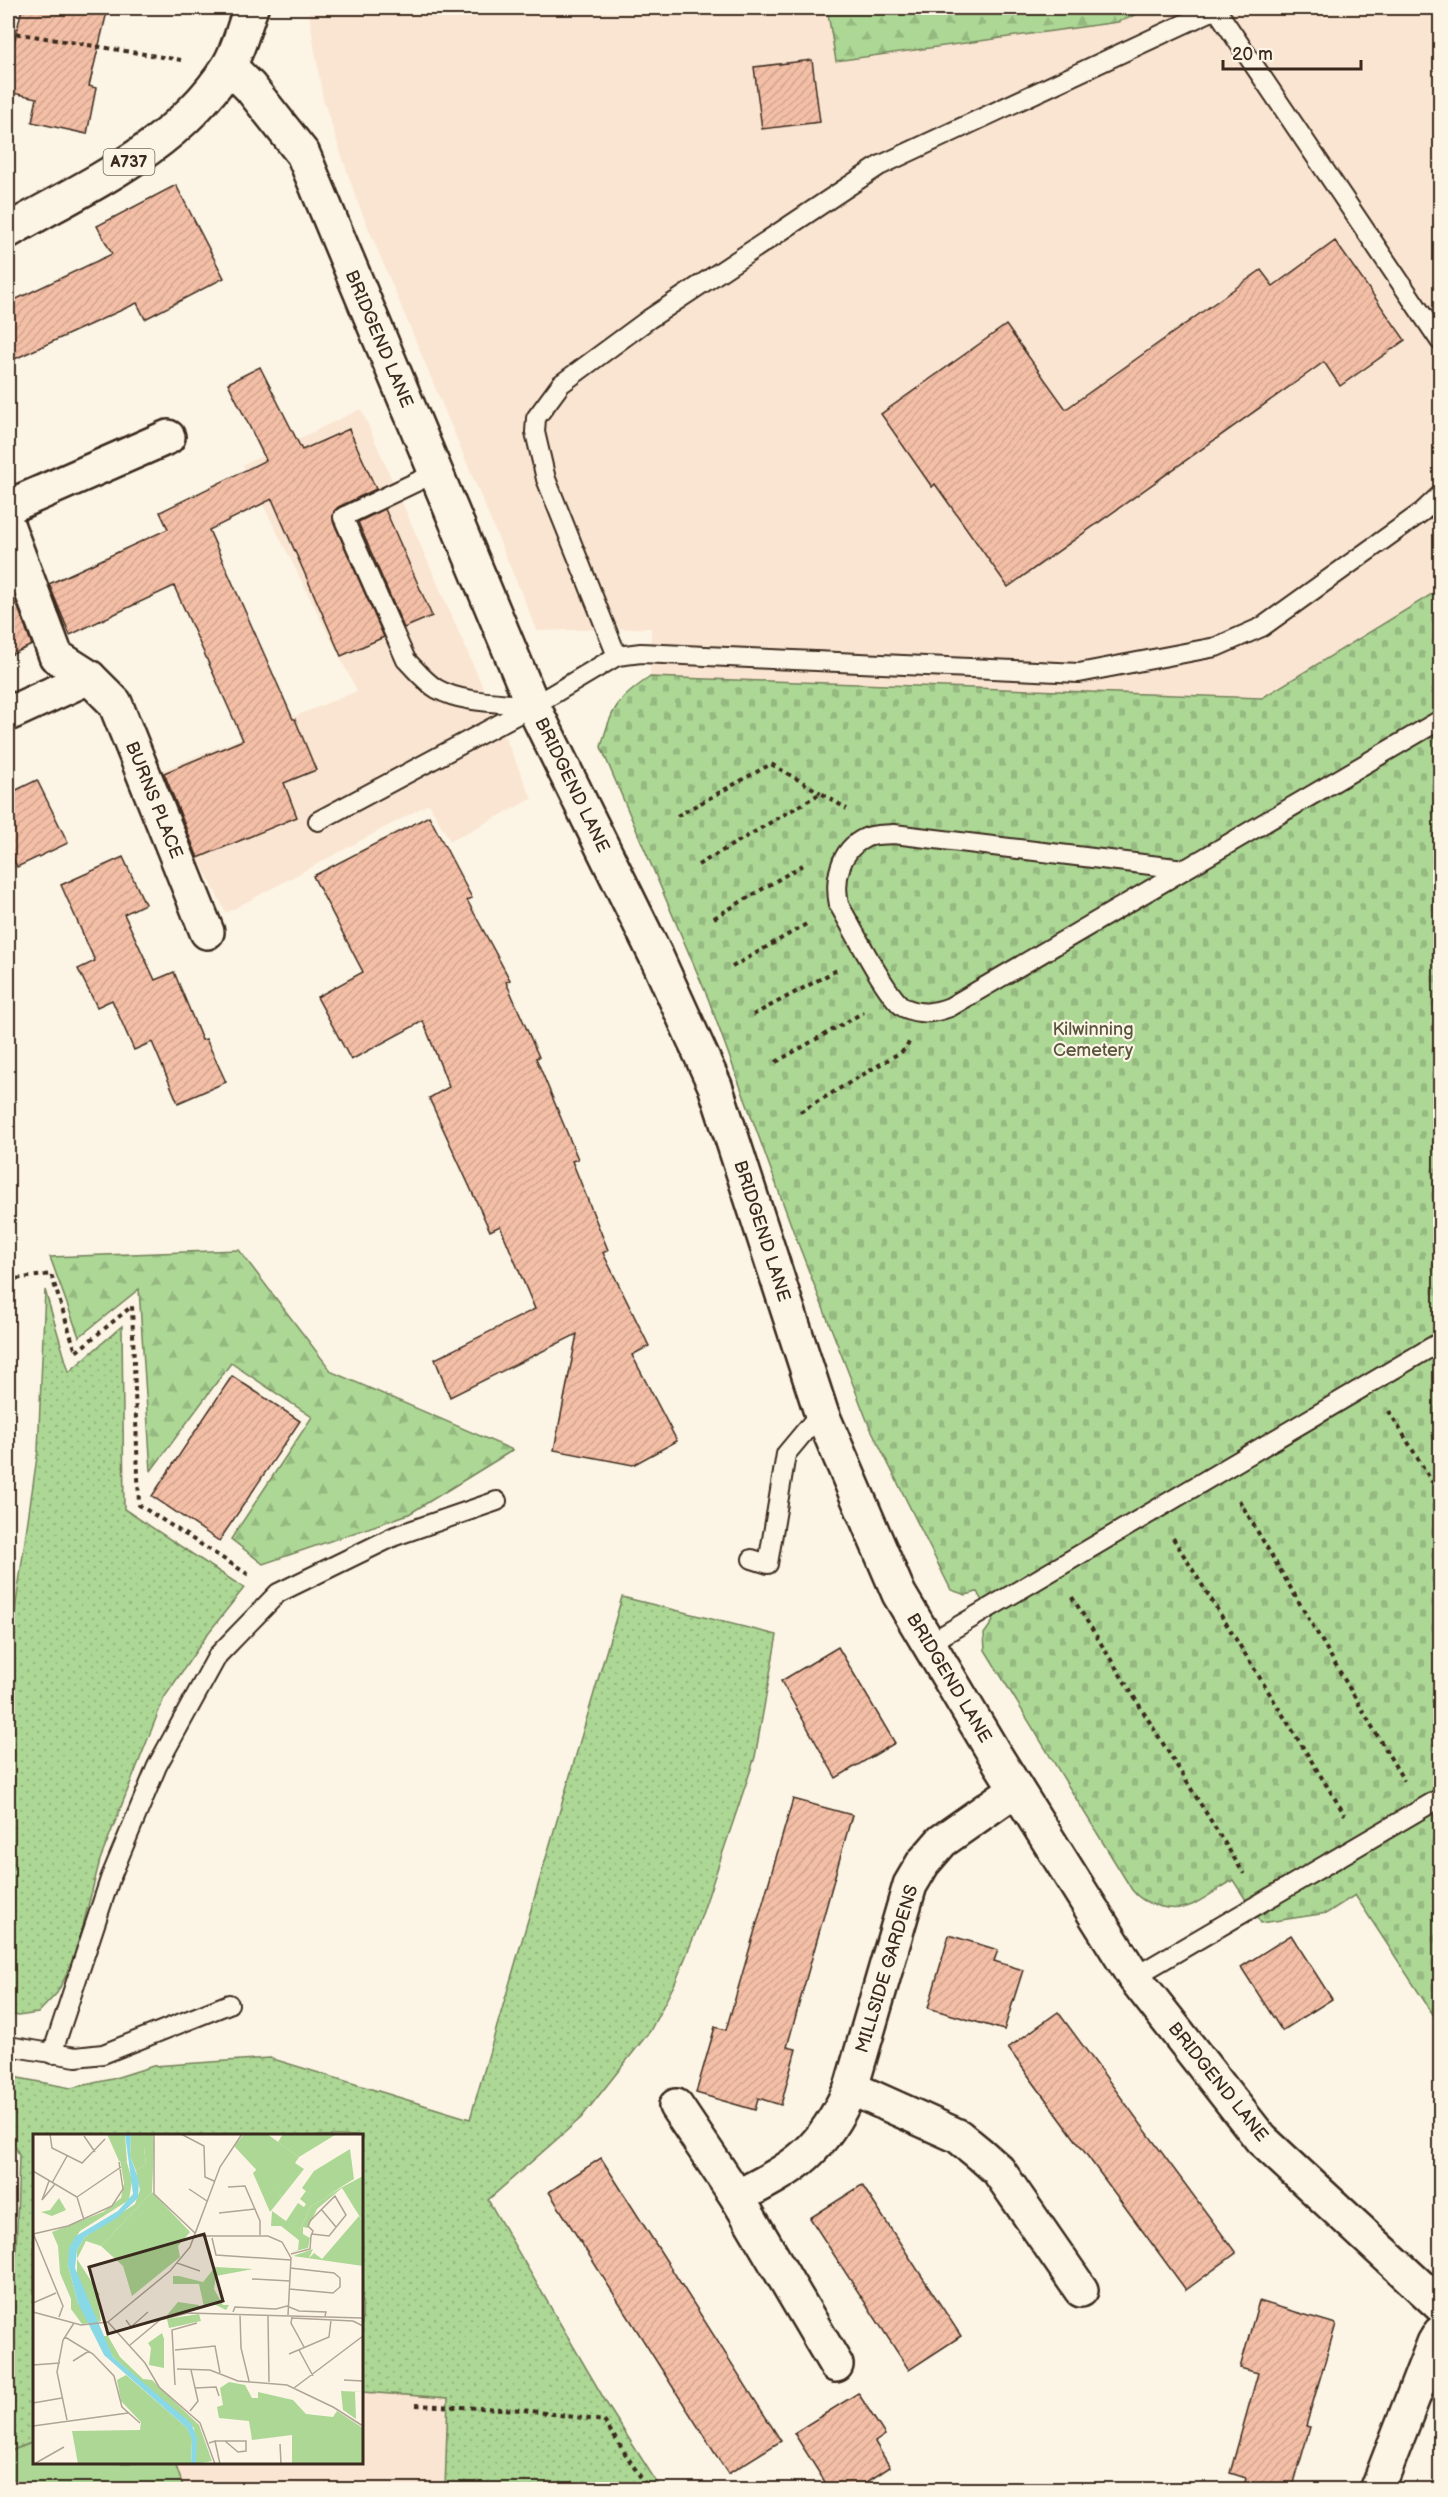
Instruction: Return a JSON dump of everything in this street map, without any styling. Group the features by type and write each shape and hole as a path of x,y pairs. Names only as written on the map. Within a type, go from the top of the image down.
{"main road":[{"name":"A737","path":"8,231 148,151 182,123 229,66 251,8"},
{"name":"BRIDGEND LANE","path":"229,66 250,87 303,154 533,706 657,958 715,1086 821,1412 899,1594 1016,1789 1134,1977 1261,2139 1440,2305"},
{"path":"8,507 168,437"},
{"name":"BURNS PLACE","path":"8,527 56,656 89,677 115,703 207,932"},
{"path":"8,714 89,677"},
{"name":"MILLSIDE GARDENS","path":"737,2197 780,2175 816,2147 836,2120 851,2088 910,1885 923,1863 942,1841 1016,1789"},
{"path":"851,2088 958,2136 999,2170 1082,2290"},
{"path":"676,2106 737,2197 836,2365"},
{"path":"1377,2490 1434,2343 1440,2333"}],"lane":[{"path":"617,656 546,479 535,432 536,418 561,384 649,319 879,166 1217,8 1440,341"},
{"path":"435,473 343,517 406,660 419,674 437,688 465,698 533,706"},
{"path":"318,821 533,706 617,656 641,653 1080,673 1216,647 1262,627 1422,512 1440,495"},
{"path":"1184,869 894,834 872,837 859,842 848,853 839,871 836,889 839,905 892,995 903,1007 918,1012 932,1013 950,1008 1440,720"},
{"path":"928,1644 1440,1342"},
{"path":"752,1560 768,1564 786,1454 821,1412"},
{"path":"51,2054 110,1879 157,1766 218,1655 278,1593 395,1536 497,1501"},
{"path":"1134,1977 1440,1798"},
{"path":"8,2046 51,2054 76,2056 103,2054 229,2004"}],"path":[{"path":"8,32 120,52 229,66"},
{"path":"677,816 771,764 864,818 872,837"},
{"path":"698,865 821,793"},
{"path":"714,918 833,847 848,853"},
{"path":"732,967 839,905"},
{"path":"753,1016 867,953"},
{"path":"776,1062 892,995"},
{"path":"800,1112 906,1049 918,1012"},
{"path":"8,1280 51,1274 76,1352 132,1306 139,1505 278,1593"},
{"path":"1371,1383 1440,1495"},
{"path":"1222,1470 1421,1810"},
{"path":"1155,1510 1363,1843"},
{"path":"1055,1569 1262,1902"},
{"path":"416,2405 523,2410 604,2421 649,2490"}],"shaded area":[{"path":"308,8 827,8 836,61 1118,22 1151,8 1440,8 1440,589 1262,698 650,677 651,628 537,631 357,201 323,100"},
{"path":"361,409 532,799 450,841 429,804 226,913 155,773 357,691 243,465"},
{"path":"363,2247 610,2409 661,2489 8,2490 8,2378 33,2368 33,2464 363,2464"}],"green space":[{"path":"827,8 1151,8 1118,22 836,61"},
{"name":"Kilwinning Cemetery","path":"1440,589 1440,2025 1355,1895 1327,1913 1261,1923 1233,1880 1192,1905 1176,1908 1151,1904 1137,1896 1132,1890 985,1650 984,1634 993,1621 977,1592 966,1595 951,1590 868,1423 794,1233 708,998 601,747 617,706 622,699 650,677 1262,698"},
{"path":"239,1250 332,1372 513,1450 409,1514 263,1564 231,1539 312,1417 231,1363 151,1471 139,1289 79,1337 50,1257"},
{"path":"45,1290 69,1372 122,1326 124,1509 244,1588 209,1632 164,1698 100,1860 74,1960 57,1993 38,2013 18,2016 8,2013 8,1659 38,1450"},
{"path":"622,1597 777,1635 755,1757 697,1929 675,1983 650,2031 581,2118 488,2200 610,2409 661,2489 445,2489 448,2398 363,2392 363,2134 33,2134 33,2442 8,2452 8,2277 16,2255 19,2155 8,2130 8,2076 71,2088 112,2079 153,2066 270,2058 470,2119"},
{"path":"33,2442 33,2464 175,2464 184,2489 8,2489 8,2452"}],"building":[{"path":"22,8 108,8 89,86 96,88 87,134 32,122 37,98 8,92 8,69"},
{"path":"812,60 820,122 762,129 754,67"},
{"path":"176,185 224,278 145,319 137,303 8,362 8,303 112,254 97,226"},
{"path":"1335,241 1405,340 1340,386 1324,362 1008,587 935,484 932,487 881,414 1006,325 1066,409 1261,270 1273,286"},
{"path":"260,367 302,450 349,429 376,489 338,507 334,511 333,521 384,637 341,656 272,499 209,530 316,770 284,783 297,817 198,858 164,773 243,740 174,586 70,635 49,584 168,529 160,512 266,460 228,383"},
{"path":"385,509 432,616 404,628 358,522"},
{"path":"15,599 32,645 8,656 8,603"},
{"path":"37,780 68,843 17,867 8,847 8,794"},
{"path":"429,816 472,898 467,900 510,980 506,982 539,1057 536,1058 578,1159 572,1161 608,1250 603,1253 649,1346 632,1355 677,1441 633,1465 554,1450 577,1334 450,1397 435,1359 535,1309 500,1226 490,1231 429,1098 449,1087 423,1021 351,1060 317,997 363,972 313,876"},
{"path":"123,857 145,904 124,914 155,980 174,972 202,1040 206,1039 226,1082 178,1103 152,1042 134,1050 112,1000 97,1007 78,969 95,961 61,885"},
{"path":"232,1376 300,1421 219,1541 152,1496"},
{"path":"838,1647 895,1743 836,1778 781,1681"},
{"path":"793,1799 852,1815 787,2047 796,2049 781,2105 758,2098 755,2110 696,2093 715,2027 726,2030"},
{"path":"949,1935 998,1950 994,1961 1023,1970 1004,2030 928,2008"},
{"path":"1291,1935 1332,1999 1282,2031 1241,1967"},
{"path":"1058,2012 1236,2253 1186,2290 1008,2048"},
{"path":"601,2158 781,2441 728,2474 549,2192"},
{"path":"862,2185 961,2336 909,2370 810,2218"},
{"path":"1259,2301 1336,2324 1306,2426 1310,2427 1292,2490 1243,2490 1246,2478 1230,2473 1258,2373 1240,2368"},
{"path":"858,2393 885,2435 875,2442 890,2467 855,2490 830,2490 794,2433"}]}
